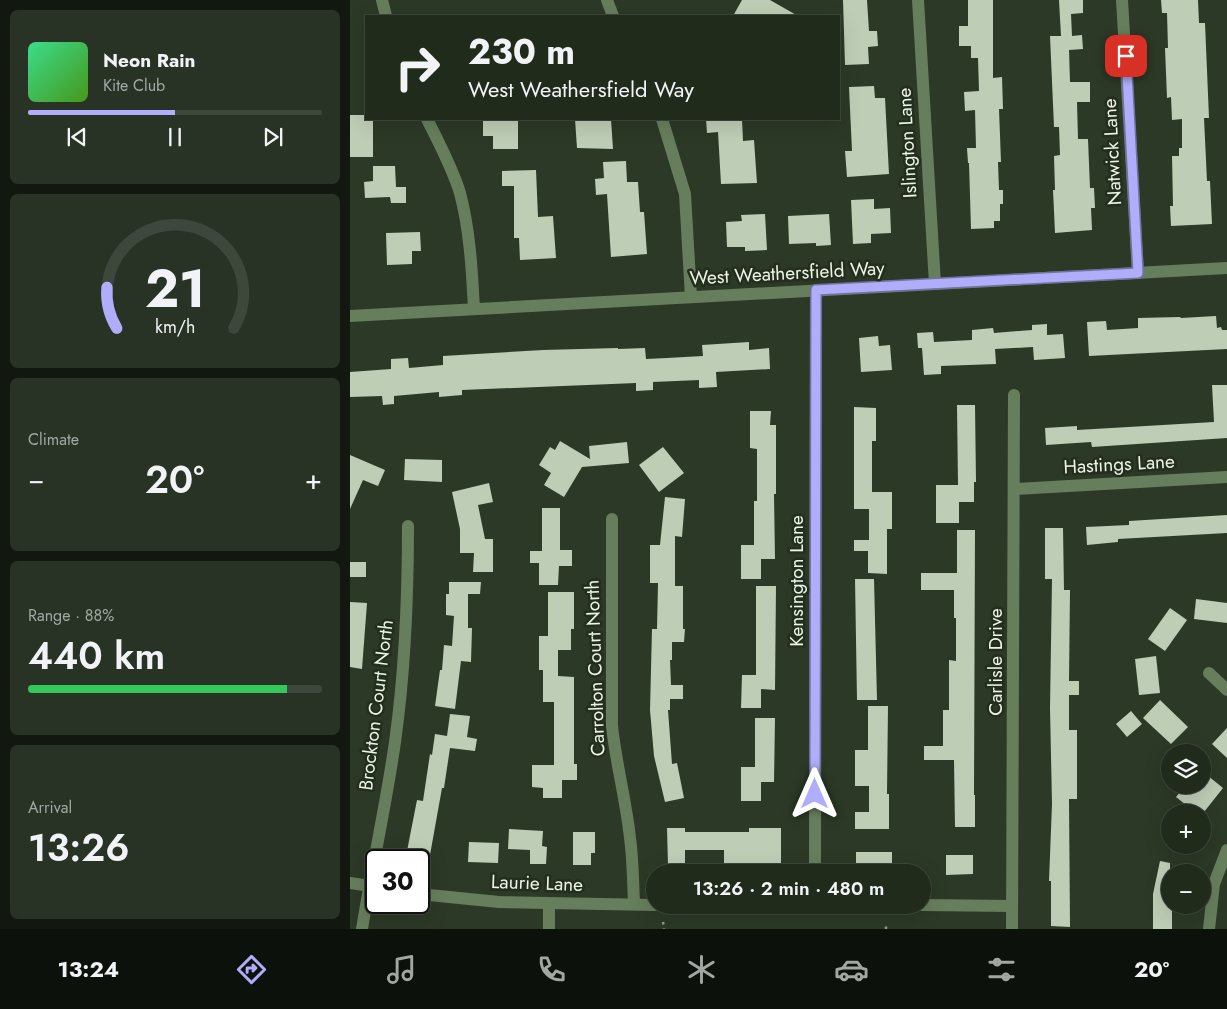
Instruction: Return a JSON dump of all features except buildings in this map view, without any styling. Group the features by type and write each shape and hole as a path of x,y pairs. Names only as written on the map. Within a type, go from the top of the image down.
{"street":[{"path":"382,0 386,15"},
{"path":"606,0 613,15"},
{"name":"Islington Lane","path":"918,0 935,284"},
{"name":"Natwick Lane","path":"1122,0 1138,273"},
{"path":"428,120 442,148 460,193 470,249 474,309"},
{"path":"662,120 685,194 691,297"},
{"name":"West Weathersfield Way","path":"350,316 1227,268"},
{"name":"Kensington Lane","path":"815,864 816,290"},
{"name":"Carlisle Drive","path":"1012,929 1014,395"},
{"name":"Hastings Lane","path":"1014,490 1227,477"},
{"name":"Carrolton Court North","path":"612,519 612,726 616,760 631,839 634,904"},
{"name":"Brockton Court North","path":"378,849 395,743 403,672 408,576 408,526"},
{"path":"1209,673 1227,690"},
{"path":"1209,929 1214,884 1227,850"},
{"path":"350,882 365,885"},
{"name":"Laurie Lane","path":"430,895 491,902 646,904"},
{"path":"549,903 549,929"},
{"path":"931,905 1012,906"},
{"name":"Brockton Court North","path":"362,929 366,914"}],"path":[{"path":"664,922 664,929"},
{"path":"886,923 886,929"}],"route":[{"path":"815,794 816,290 1138,273 1126,56"}]}
